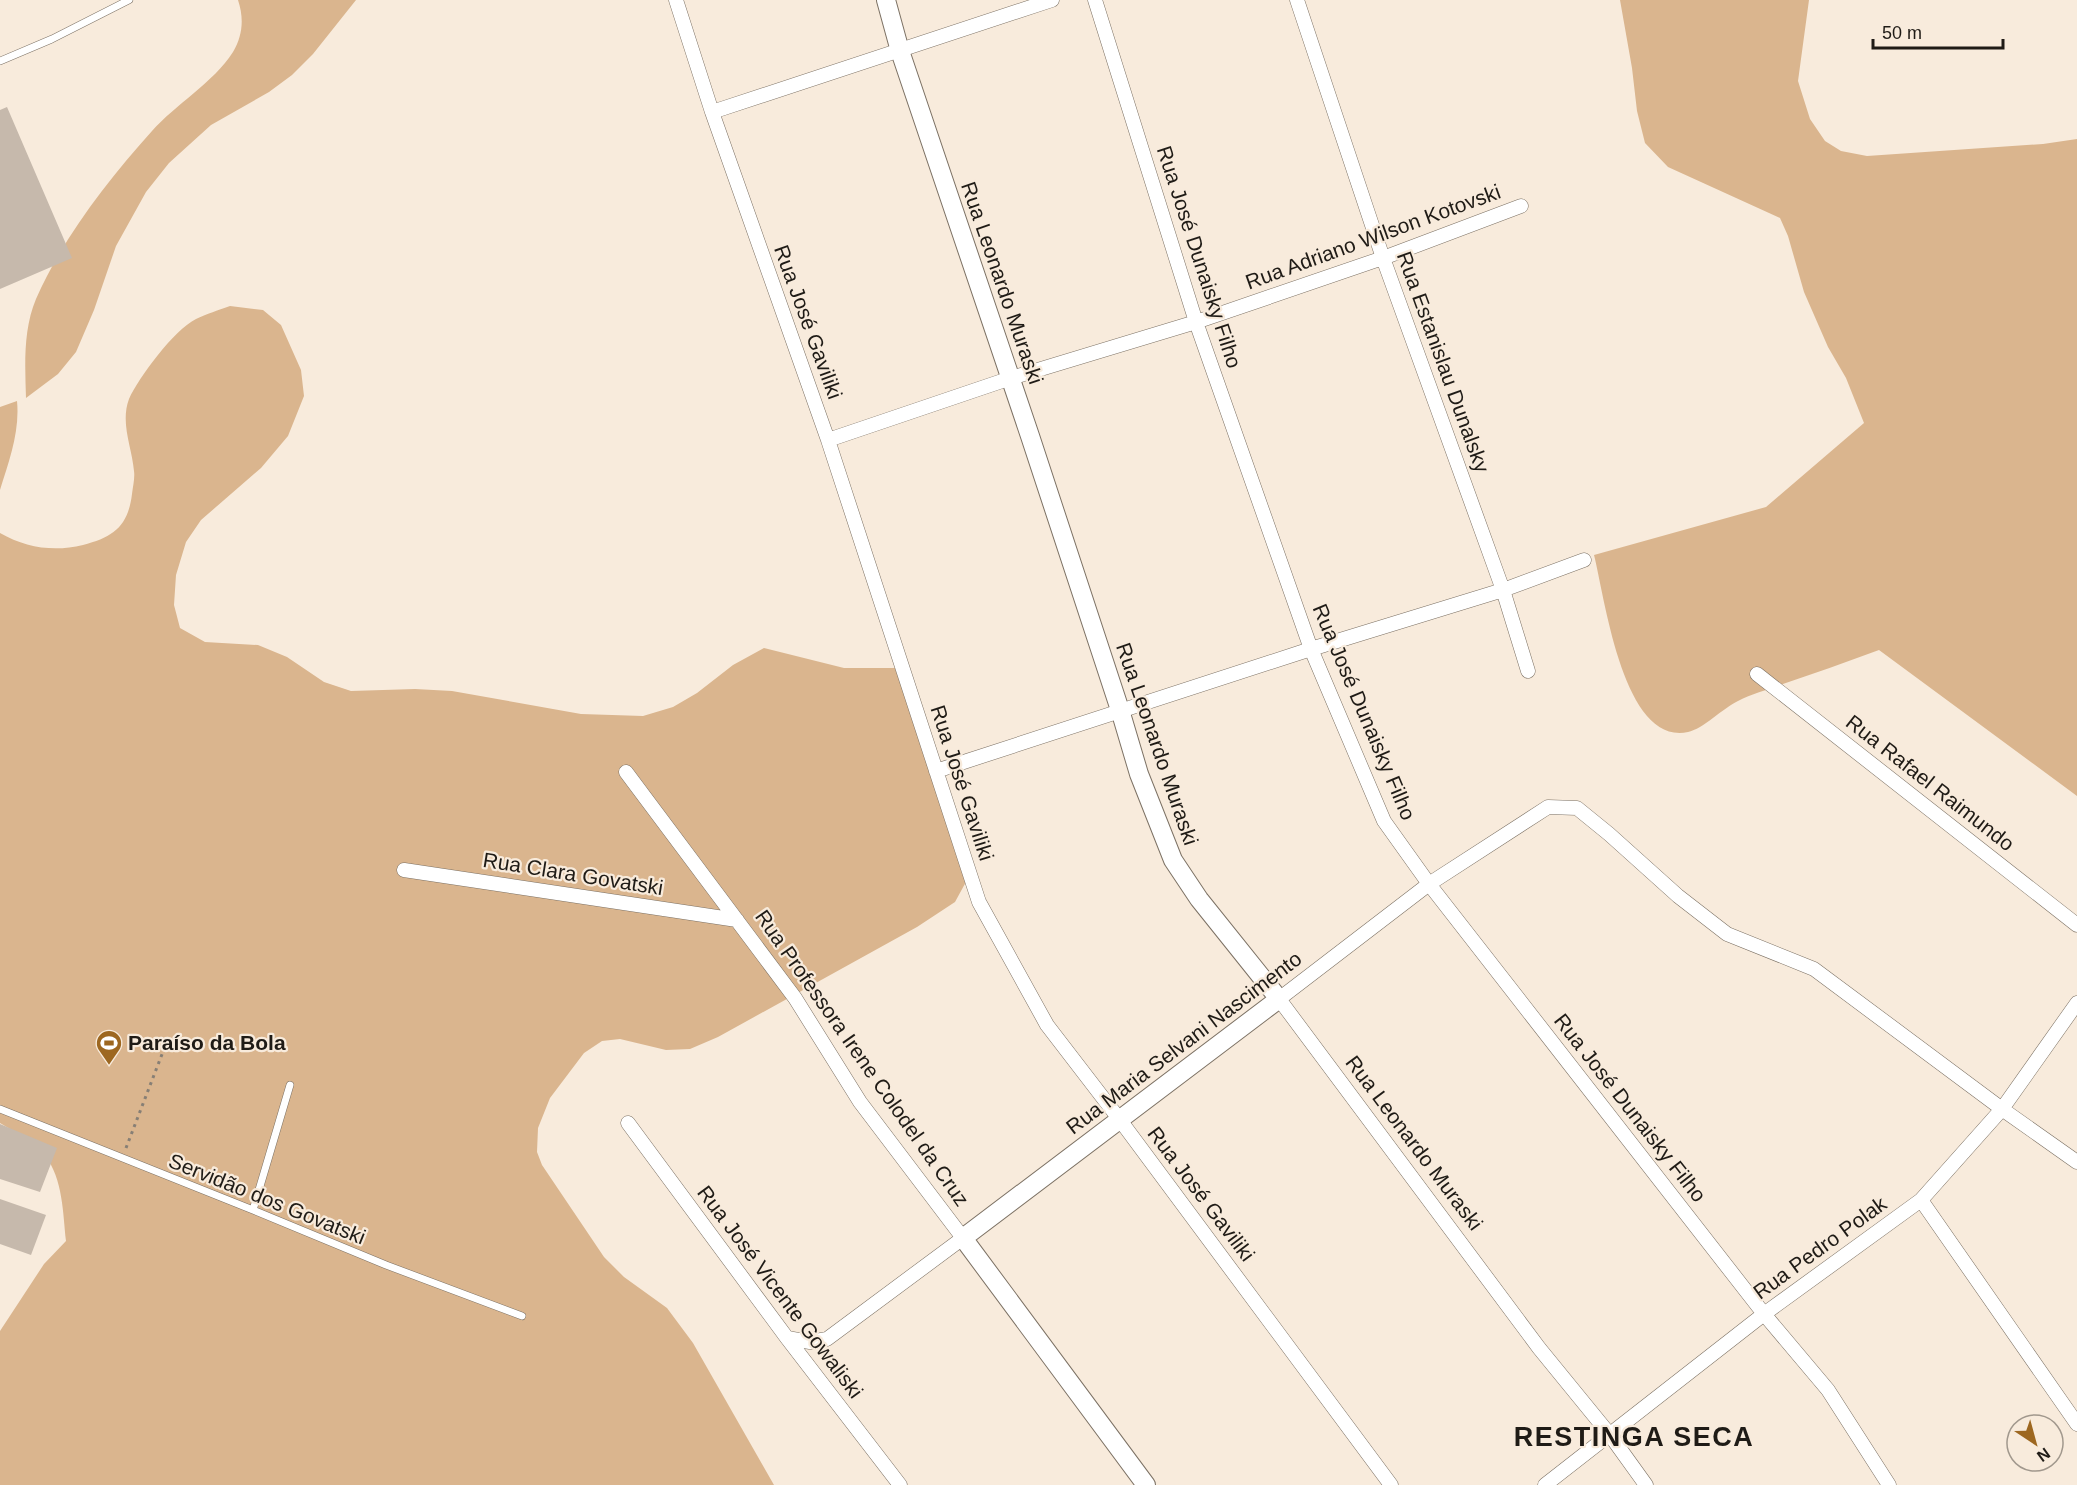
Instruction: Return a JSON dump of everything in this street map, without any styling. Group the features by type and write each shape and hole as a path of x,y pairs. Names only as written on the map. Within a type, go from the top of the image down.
{"street":[{"name":"Rua José Gaviliki","path":"676,0 712,112 828,440 979,902 1047,1025 1391,1485"},
{"name":"Rua Leonardo Muraski","path":"886,0 900,51 1011,378 1139,774 1173,860 1199,899 1279,999 1539,1348 1610,1435 1646,1485"},
{"path":"712,112 1052,0"},
{"name":"Rua José Dunaisky Filho","path":"1095,0 1196,322 1311,649 1384,821 1429,884 1764,1314 1828,1390 1889,1485"},
{"name":"Rua Estanislau Dunalsky","path":"1297,0 1383,258 1503,590 1528,671"},
{"name":"Rua Adriano Wilson Kotovski","path":"828,440 1011,378 1196,322 1383,258 1521,206"},
{"path":"936,771 1311,649 1503,590 1584,560"},
{"name":"Rua Rafael Raimundo","path":"1757,674 2077,925"},
{"name":"Rua Professora Irene Colodel da Cruz","path":"626,772 795,998 861,1102 1146,1485"},
{"name":"Rua Maria Selvani Nascimento","path":"787,1338 810,1342 827,1339 1120,1120 1429,884 1548,807 1577,808 1678,896 1727,934 1814,969 2077,1162"},
{"name":"Rua Clara Govatski","path":"404,870 737,920"},
{"name":"Rua Pedro Polak","path":"1545,1485 1764,1314 1921,1200 2002,1109 2077,1003"},
{"name":"Rua José Vicente Gowaliski","path":"628,1123 787,1338 900,1485"},
{"path":"1921,1200 2077,1424"}],"lane":[{"path":"0,61 52,39 129,0"},
{"path":"253,1210 290,1085"},
{"name":"Servidão dos Govatski","path":"0,1109 386,1265 522,1316"}],"path":[{"path":"122,1158 164,1049"}],"shaded area":[{"path":"238,0 356,0 313,54 292,75 269,92 211,125 169,163 146,192 116,246 94,310 76,352 58,374 26,398 26,348 29,323 36,299 47,276 87,211 119,170 152,131 205,84 233,52 242,26"},
{"path":"1620,0 1809,0 1798,81 1810,119 1825,141 1841,151 1867,156 2043,144 2077,139 2077,796 1879,650 1748,696 1732,704 1700,727 1688,732 1666,730 1647,716 1633,693 1611,634 1594,555 1766,507 1864,423 1846,378 1828,347 1804,292 1788,236 1780,218 1668,167 1645,143 1637,111"},
{"path":"230,306 263,310 281,325 301,370 304,396 288,436 261,468 201,520 186,542 176,575 174,605 180,628 205,642 258,645 287,657 324,682 351,691 415,689 452,691 581,714 643,716 673,707 697,693 733,665 764,648 844,668 895,668 937,782 967,880 955,902 917,927 718,1037 690,1049 666,1050 620,1039 602,1041 584,1053 550,1098 538,1128 537,1152 542,1165 604,1257 624,1277 667,1308 693,1343 774,1485 0,1485 0,1331 44,1264 66,1241 59,1185 51,1165 35,1146 0,1123 0,533 30,545 61,548 94,542 118,528 130,505 134,479 126,426 129,399 149,367 178,333 196,319"},
{"path":"17,401 15,435 0,490 0,407"}],"building":[{"path":"7,107 72,258 0,289 0,110"},
{"path":"0,1124 57,1148 40,1192 0,1179"},
{"path":"0,1199 46,1215 31,1255 0,1244"}],"place":[{"name":"Paraíso da Bola","path":"109,1066"}],"district":[{"name":"RESTINGA SECA","path":"1634,1437"}]}
